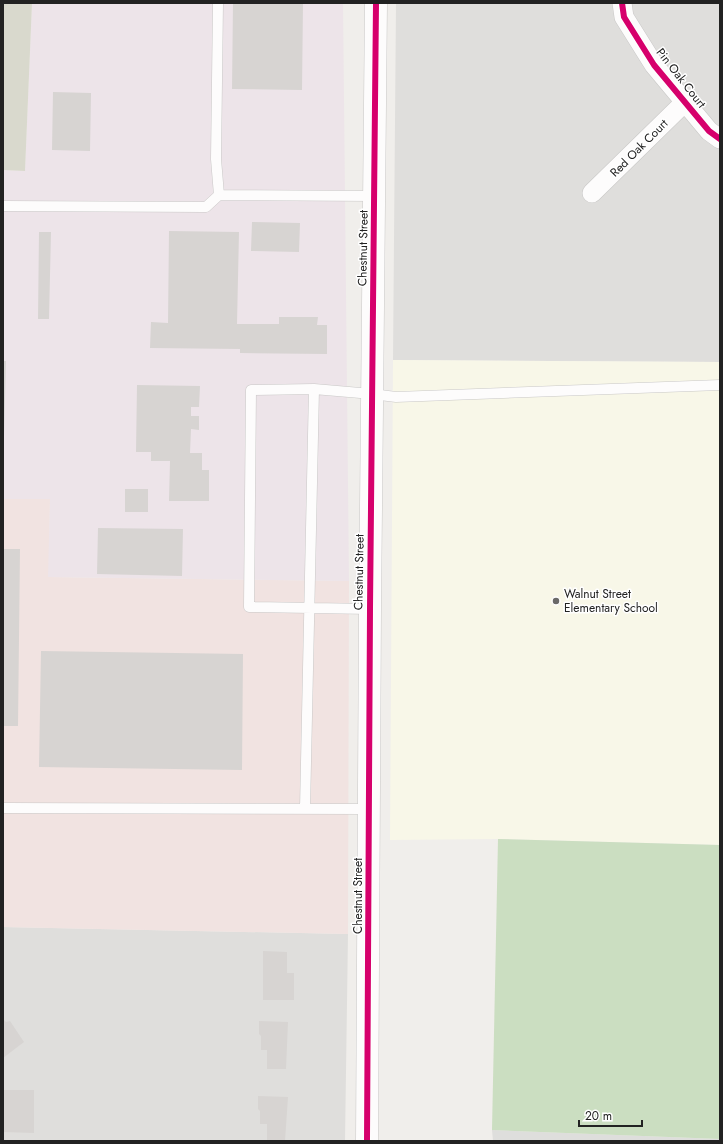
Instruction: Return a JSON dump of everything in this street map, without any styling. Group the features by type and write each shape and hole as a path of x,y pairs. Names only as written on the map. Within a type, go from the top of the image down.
{"street":[{"name":"Chestnut Street","path":"367,1141 370,608 376,3"},
{"name":"Pin Oak Court","path":"622,3 624,17 654,65 709,131 720,139"},
{"name":"Red Oak Court","path":"592,193 685,102"}],"lane":[{"path":"218,3 216,159 218,195"},
{"path":"3,206 206,207 218,195 374,196"},
{"path":"370,608 249,607 251,390 314,389 396,397 720,385"},
{"path":"305,809 314,389"},
{"path":"3,808 370,809"}],"shaded area":[{"path":"3,3 32,3 25,171 3,170"},
{"path":"32,3 343,3 349,581 48,577 50,499 3,499 3,170 25,171"},
{"path":"396,3 720,3 720,362 393,360"},
{"name":"Walnut Street Elementary School","path":"393,360 720,362 720,845 498,839 390,840"},
{"path":"3,499 50,499 49,577 349,581 348,934 3,927"},
{"path":"3,927 348,934 345,1141 3,1141"},
{"path":"492,1130 720,1139 720,1141 493,1141"}],"green space":[{"path":"498,839 720,845 720,1139 492,1130"}],"building":[{"path":"233,3 303,3 302,90 232,89"},
{"path":"53,92 91,93 90,151 52,150"},
{"path":"252,222 300,223 299,252 251,251"},
{"path":"169,231 239,232 237,324 279,324 279,317 318,317 317,325 327,325 327,354 240,353 240,349 150,348 151,322 168,323"},
{"path":"39,232 51,232 49,319 38,319"},
{"path":"3,361 6,361 4,437 3,437"},
{"path":"137,385 200,386 199,407 191,407 191,416 199,416 199,430 191,429 190,453 202,453 202,470 209,470 209,501 169,501 170,461 151,461 151,452 136,452"},
{"path":"125,489 148,489 148,512 125,512"},
{"path":"98,528 183,529 182,576 97,574"},
{"path":"3,549 20,549 18,726 3,726"},
{"path":"41,651 243,654 242,770 39,767"},
{"path":"263,951 287,952 287,973 294,973 294,1000 263,1000"},
{"path":"3,1019 6,1022 10,1021 24,1042 3,1058"},
{"path":"259,1021 288,1022 286,1069 267,1069 267,1050 261,1050"},
{"path":"3,1090 34,1090 34,1133 3,1132"},
{"path":"258,1096 288,1097 285,1141 267,1141 267,1124 260,1124"}],"cycle path":[{"path":"367,1141 370,609 376,3"},
{"path":"622,3 624,17 654,65 709,131 720,139"}],"place":[{"name":"Walnut Street Elementary School","path":"556,601"}]}
